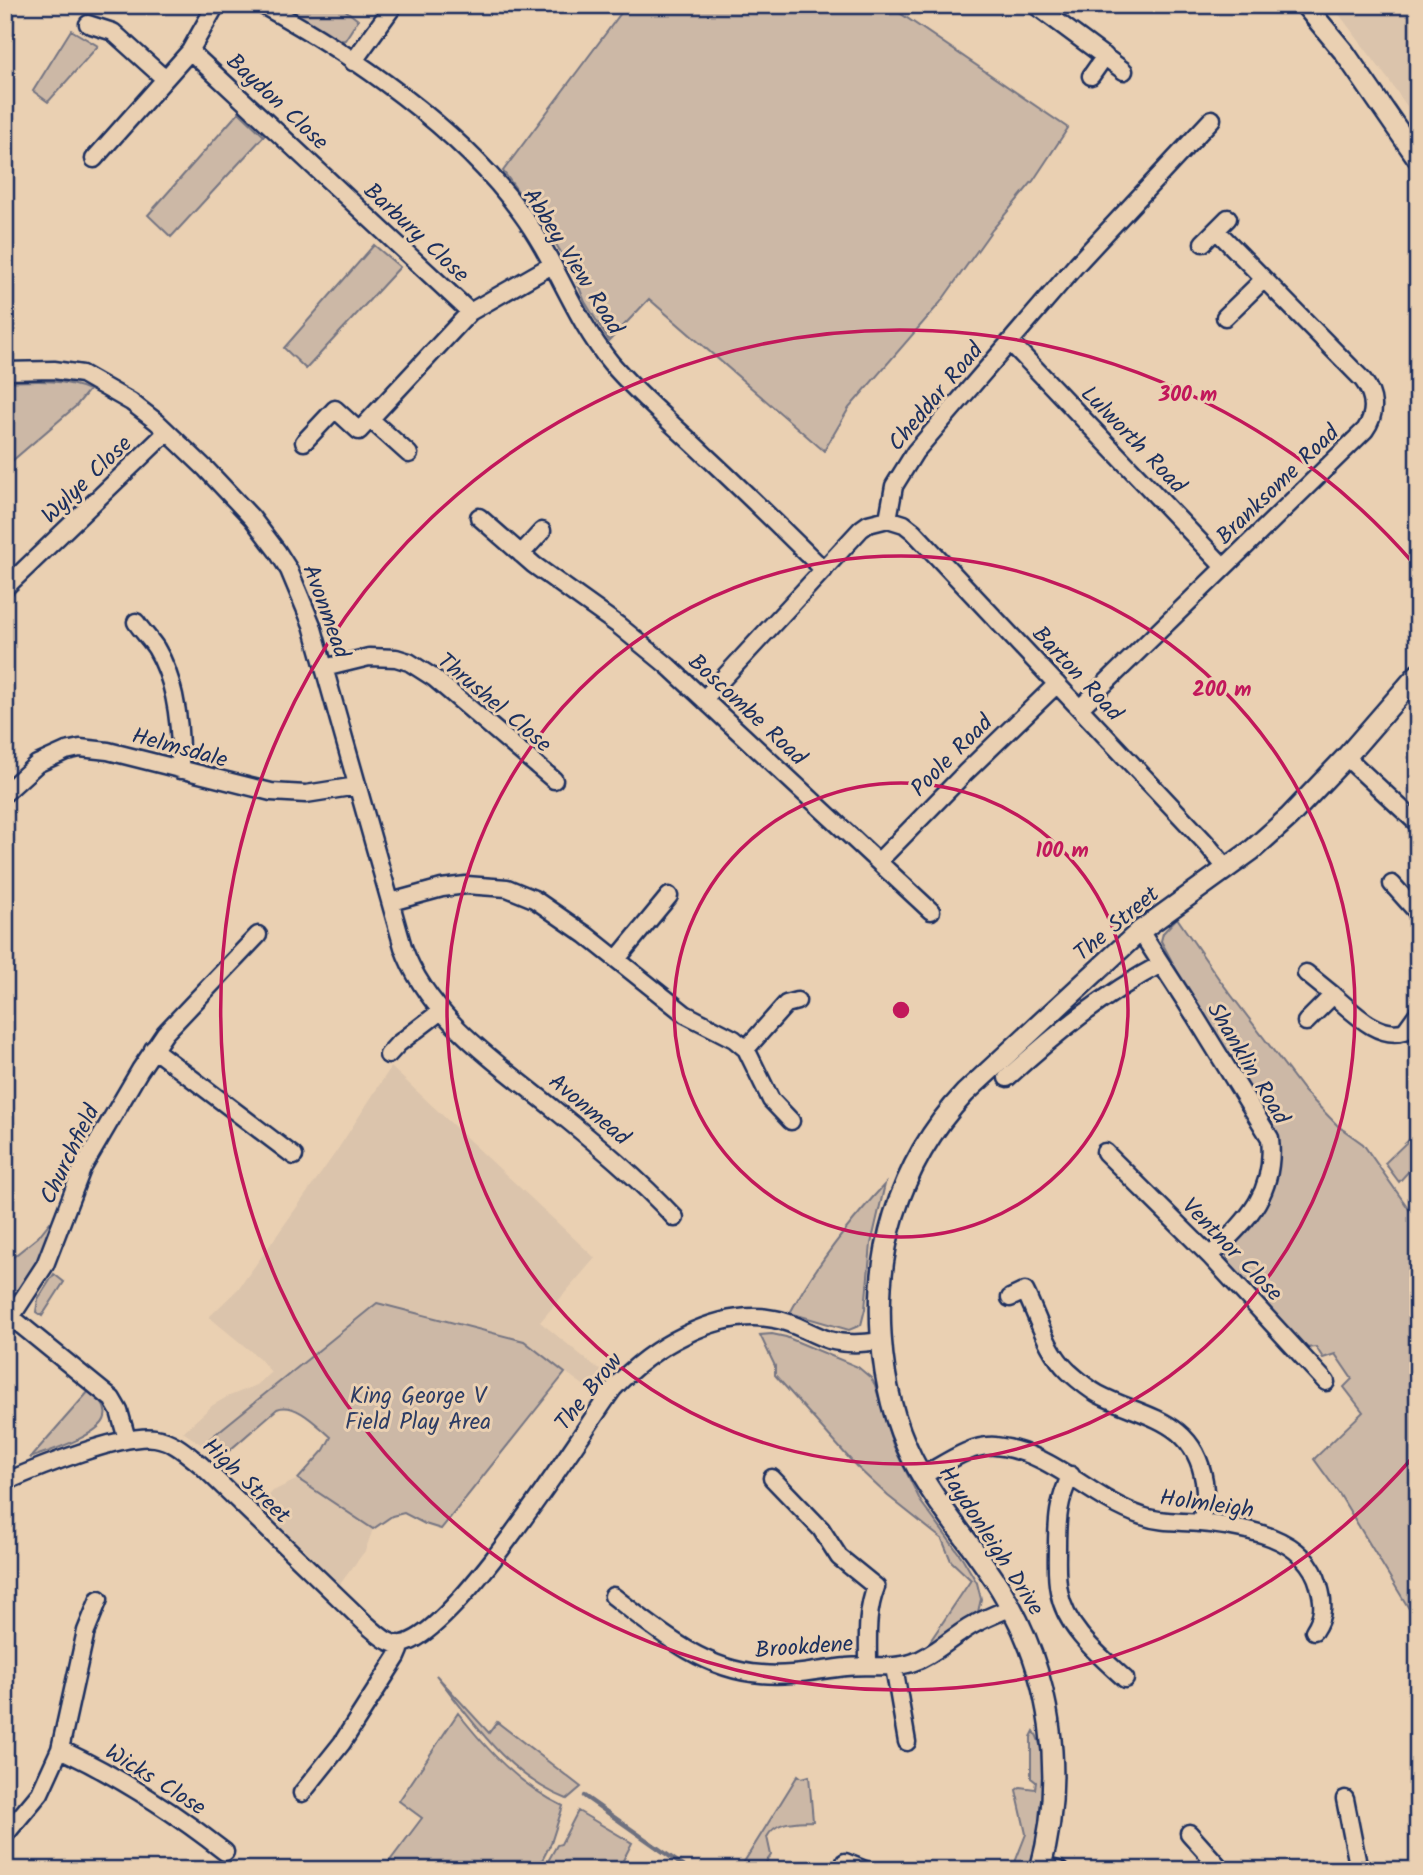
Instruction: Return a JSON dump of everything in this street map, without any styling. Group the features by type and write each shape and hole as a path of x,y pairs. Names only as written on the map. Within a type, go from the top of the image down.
{"street":[{"path":"94,159 190,51 216,5"},
{"name":"Abbey View Road","path":"262,5 353,62 410,103 491,175 521,212 578,314 612,364 647,401 824,570"},
{"path":"353,62 394,5"},
{"path":"1035,5 1124,71"},
{"path":"1305,5 1344,52 1418,159"},
{"path":"88,24 113,32 165,79"},
{"name":"Baydon Close","path":"190,51 314,164 332,186"},
{"path":"1091,76 1105,56"},
{"name":"Cheddar Road","path":"888,519 894,486 906,464 1110,228 1212,119"},
{"name":"Barbury Close","path":"332,186 470,313"},
{"name":"Branksome Road","path":"1080,708 1365,430 1374,409 1373,396 1363,380 1264,279 1222,224 1203,243"},
{"name":"Barbury Close","path":"370,419 470,313 552,265"},
{"path":"1225,317 1264,279"},
{"name":"Lulworth Road","path":"1011,342 1224,567"},
{"name":"Avonmead","path":"5,371 54,370 82,374 124,396 167,432 238,503 277,551 304,604 409,965 441,1011 498,1063 621,1166 674,1219"},
{"path":"304,442 335,409 359,430 370,419 409,454"},
{"name":"Wylye Close","path":"5,588 167,432"},
{"name":"Boscombe Road","path":"479,517 521,554 634,638 704,699 931,911"},
{"path":"704,699 861,529 888,519"},
{"name":"Barton Road","path":"888,519 904,524 913,531 1205,842 1227,869"},
{"path":"521,554 542,531"},
{"path":"136,622 155,646 169,679 179,723 180,770"},
{"name":"Thrushel Close","path":"324,668 369,657 396,658 409,662 434,678 554,780"},
{"name":"The Street","path":"889,1240 902,1192 945,1114 985,1072 1140,931 1252,850 1290,817 1418,674"},
{"name":"Poole Road","path":"879,861 1057,684"},
{"name":"Helmsdale","path":"5,793 37,764 80,748 108,751 271,792 306,794 357,786"},
{"path":"1346,757 1418,824"},
{"path":"1392,884 1418,913"},
{"path":"391,902 442,888 466,885 507,888 534,899 617,959 685,1014 746,1049 771,1100 790,1121"},
{"path":"617,959 669,896"},
{"name":"Shanklin Road","path":"1140,931 1270,1138 1268,1181 1260,1200 1252,1214 1210,1256"},
{"name":"Churchfield","path":"8,1314 52,1250 82,1169 153,1049 165,1032 258,935"},
{"path":"1007,1078 1073,1020 1115,990 1161,964"},
{"path":"1306,973 1361,1018 1392,1034 1405,1031 1418,1013"},
{"path":"1306,1022 1333,995"},
{"path":"746,1049 786,1004 797,1001"},
{"path":"388,1055 441,1011"},
{"path":"153,1049 294,1156"},
{"name":"Ventnor Close","path":"1105,1152 1210,1256 1325,1381"},
{"name":"Haydonleigh Drive","path":"889,1240 882,1283 882,1341 890,1397 897,1422 937,1502 1011,1608 1033,1658 1050,1724 1051,1813 1047,1868"},
{"path":"1010,1298 1025,1291 1046,1340 1065,1369 1100,1395 1159,1419 1186,1440 1196,1454 1202,1470 1206,1507 1200,1522"},
{"path":"8,1314 112,1399 120,1411 127,1439"},
{"name":"The Brow","path":"402,1643 425,1632 472,1587 613,1389 632,1369 663,1346 705,1328 754,1318 783,1321 840,1343 882,1341"},
{"name":"High Street","path":"5,1482 61,1460 127,1439 154,1438 169,1442 183,1450 366,1623 387,1640 402,1643"},
{"name":"Holmleigh","path":"922,1476 976,1449 990,1446 1028,1453 1143,1517 1200,1522 1258,1532 1289,1546 1314,1572 1322,1598 1322,1614 1314,1631"},
{"path":"1071,1475 1063,1489 1057,1515 1059,1592 1075,1628 1125,1679"},
{"path":"772,1478 821,1530 839,1557 876,1587 868,1618 868,1665"},
{"name":"Brookdene","path":"613,1597 693,1654 718,1666 739,1672 781,1675 868,1665 894,1667 925,1658 986,1617 1011,1608"},
{"path":"5,1835 40,1793 60,1749 86,1631 99,1599"},
{"path":"302,1793 342,1743 397,1657 402,1643"},
{"path":"894,1667 907,1742"},
{"name":"Wicks Close","path":"60,1749 125,1783 194,1828 225,1852"},
{"path":"1345,1799 1359,1870"},
{"path":"1189,1833 1222,1870"},
{"path":"845,1862 865,1870"}],"shaded area":[{"path":"1332,5 1418,5 1418,122 1388,79"},
{"path":"391,1067 595,1258 540,1322 602,1372 590,1390 538,1352 377,1303 202,1445 183,1432 213,1405 257,1385 271,1372 259,1358 209,1317 238,1289 265,1252 336,1152"},
{"path":"298,1479 373,1529 365,1551 340,1584 259,1506 273,1491"}],"green space":[{"path":"277,5 339,5 358,20 345,40 336,41"},
{"path":"627,5 888,5 1068,128 1033,181 992,230 940,303 849,408 824,451 649,299 609,341 585,302 573,272 554,241 503,171"},
{"path":"71,30 98,46 48,102 33,91"},
{"path":"239,112 264,136 171,237 148,215"},
{"path":"374,245 400,267 306,369 284,348"},
{"path":"5,382 58,382 89,390 76,406 5,467"},
{"path":"1177,918 1219,979 1304,1091 1338,1126 1363,1144 1418,1222 1418,1605 1411,1612 1340,1495 1314,1459 1363,1412 1344,1387 1352,1379 1335,1354 1323,1358 1316,1347 1305,1348 1230,1268 1227,1256 1230,1246 1252,1226 1272,1193 1280,1151 1270,1124 1191,997 1161,941 1163,933"},
{"path":"1415,1134 1418,1139 1418,1161 1399,1182 1385,1163"},
{"path":"885,1184 871,1244 861,1325 849,1330 790,1313 833,1246"},
{"path":"50,1222 53,1224 51,1233 37,1269 22,1289 14,1296 5,1298 7,1262 38,1237"},
{"path":"54,1274 64,1282 42,1316 36,1312 38,1299"},
{"name":"King George V Field Play Area","path":"377,1303 524,1341 565,1373 441,1529 404,1513 392,1516 373,1529 298,1479 324,1450 331,1437 306,1416 291,1408 277,1409 223,1456 211,1442 202,1445"},
{"path":"760,1335 786,1337 858,1367 871,1378 893,1445 921,1502 963,1559 977,1583 981,1599 978,1612 928,1650 927,1646 971,1580 951,1561 942,1539 888,1496 856,1466 775,1375 775,1366"},
{"path":"89,1391 105,1409 102,1424 72,1442 30,1458"},
{"path":"436,1675 489,1733 497,1722 581,1787 567,1799 527,1777 493,1746"},
{"path":"458,1713 505,1766 532,1788 563,1806 551,1843 537,1870 383,1870 422,1818 399,1801"},
{"path":"1034,1731 1043,1761 1040,1819 1029,1870 1012,1870 1026,1834 1016,1790 1020,1787 1035,1789 1036,1782 1031,1778 1031,1737"},
{"path":"798,1775 802,1778 809,1776 813,1821 787,1823 776,1827 767,1837 771,1855 761,1870 739,1870"},
{"path":"578,1811 632,1843 618,1870 543,1870 557,1845 561,1844"}],"waterway":[{"path":"584,1796 689,1870"}]}
